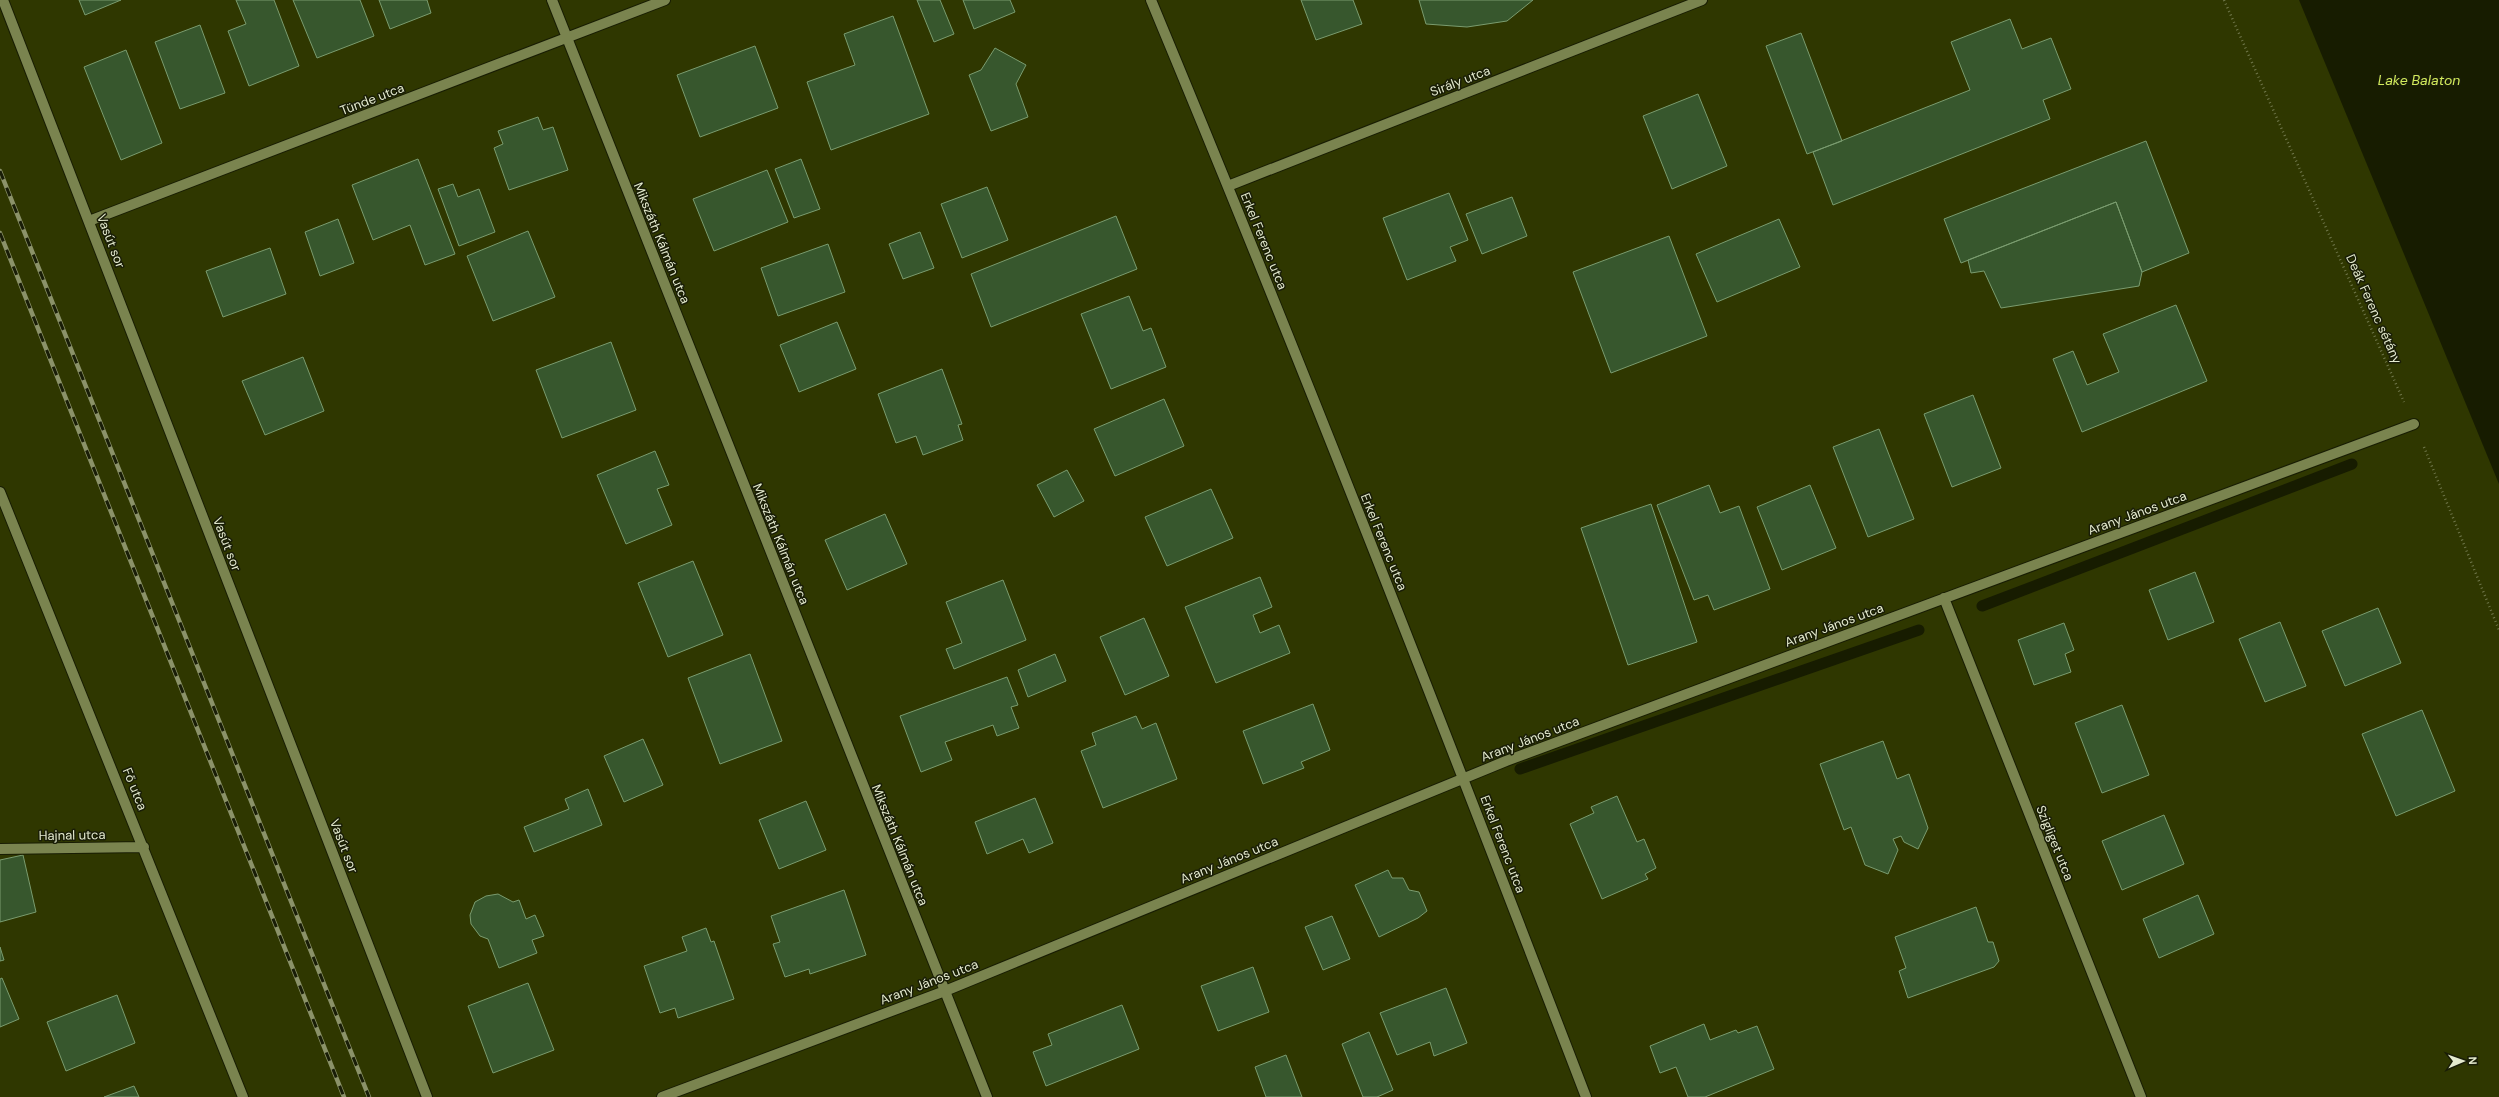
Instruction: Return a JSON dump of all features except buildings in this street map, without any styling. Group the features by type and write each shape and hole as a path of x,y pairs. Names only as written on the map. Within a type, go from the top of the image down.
{"street":[{"name":"Vasút sor","path":"3,0 427,1097"},
{"name":"Mikszáth Kálmán utca","path":"552,0 987,1097"},
{"name":"Tünde utca","path":"89,221 665,0"},
{"name":"Erkel Ferenc utca","path":"1151,0 1228,186 1464,778 1586,1097"},
{"name":"Sirály utca","path":"1228,186 1702,0"},
{"name":"Arany János utca","path":"662,1097 944,991 1464,778 2414,424"},
{"name":"Fő utca","path":"0,492 144,847 243,1097"},
{"name":"Szigliget utca","path":"1944,598 2141,1097"},
{"name":"Hajnal utca","path":"0,849 144,847"}],"path":[{"name":"Deák Ferenc sétány","path":"2224,0 2414,424 2499,630"}],"water":[{"name":"Lake Balaton","path":"2299,0 2499,0 2499,484"}],"waterway":[{"path":"1982,606 2352,464"},
{"path":"1520,769 1919,630"}],"railway":[{"path":"0,171 369,1097"},
{"path":"0,233 344,1097"}]}
